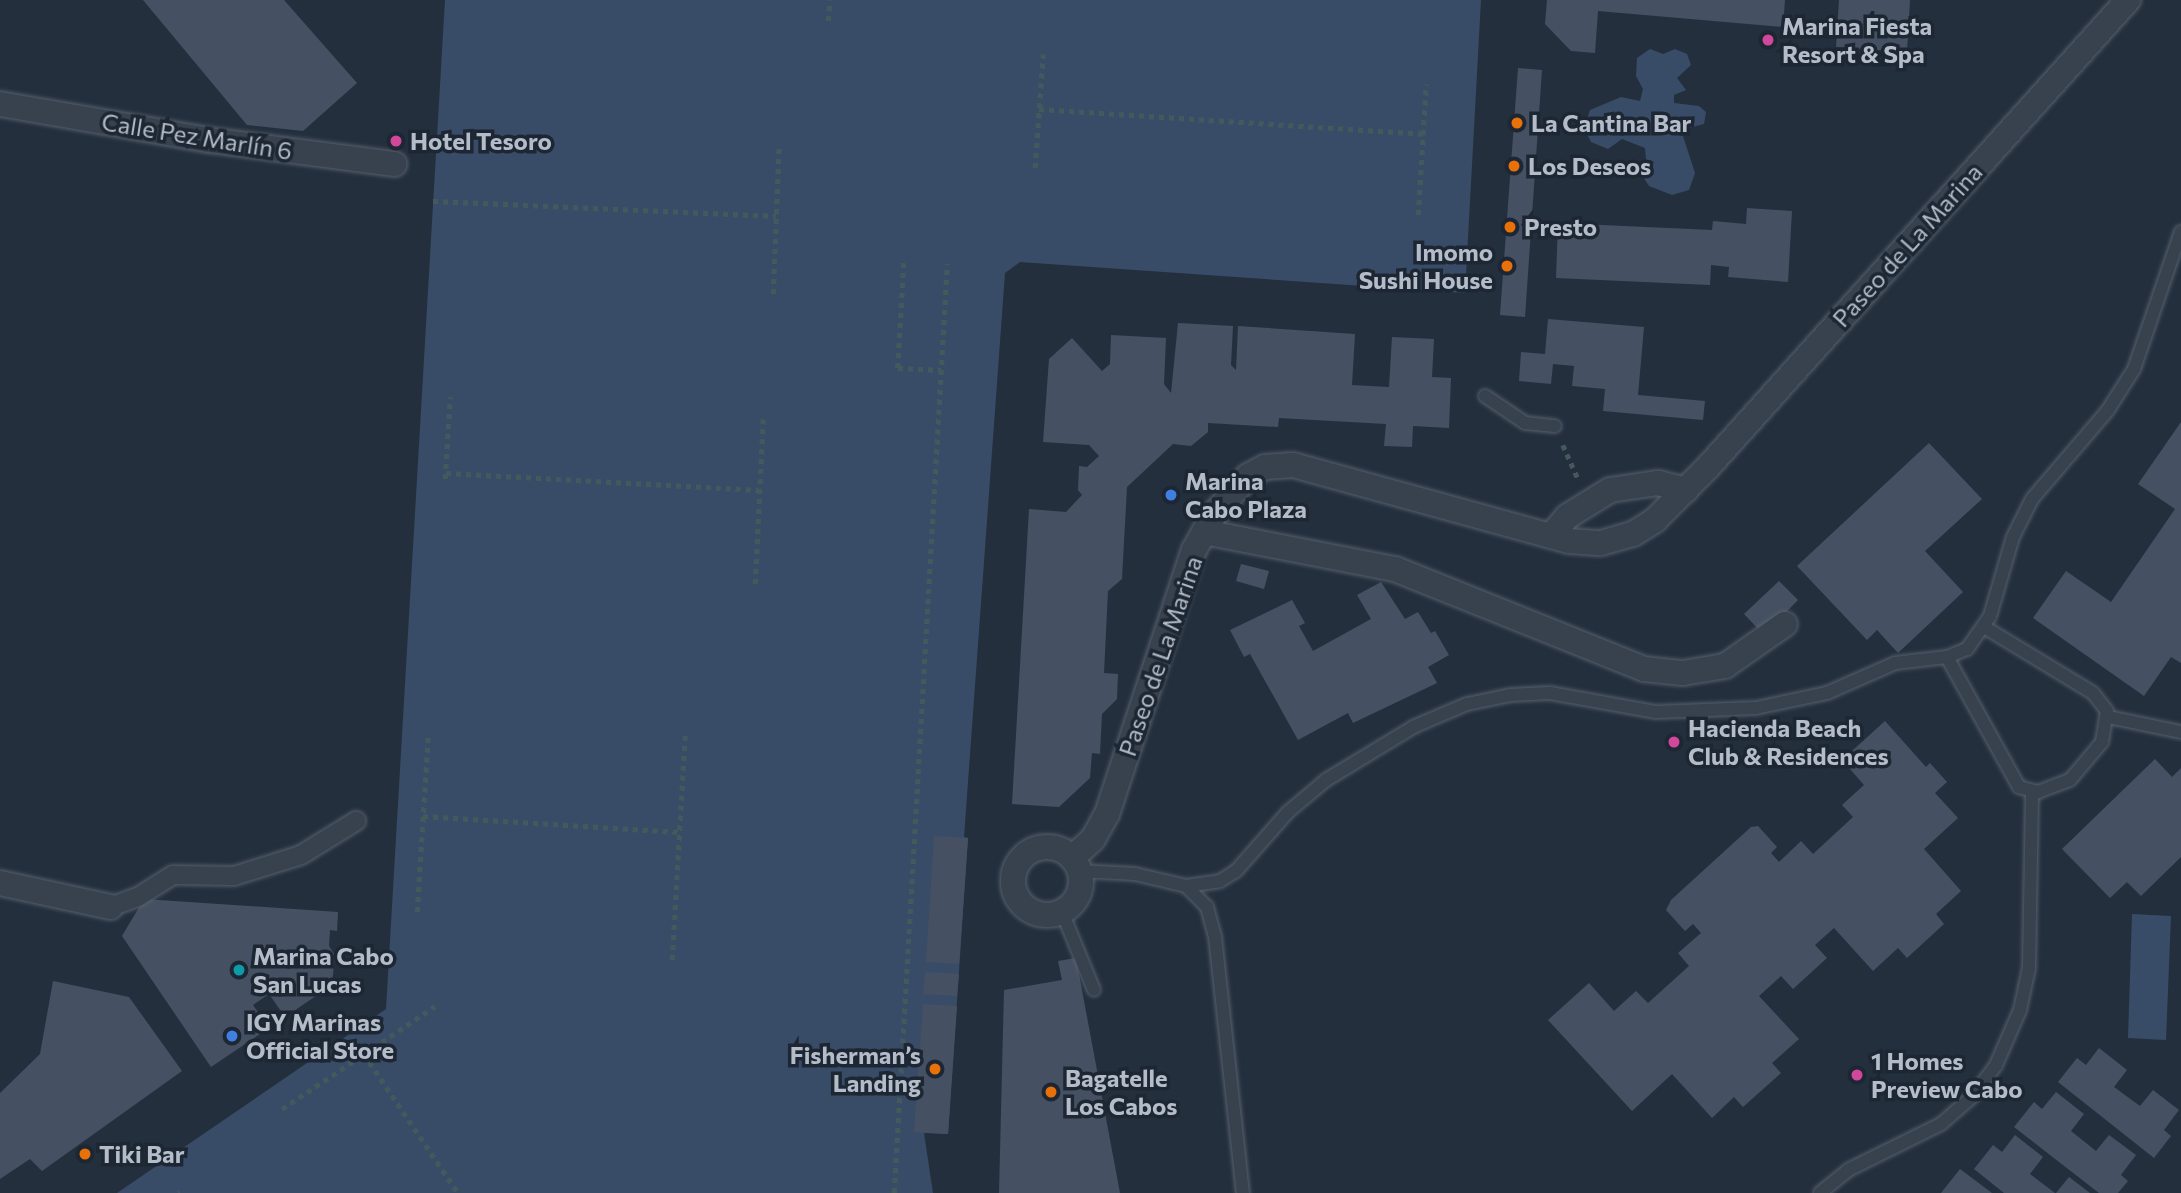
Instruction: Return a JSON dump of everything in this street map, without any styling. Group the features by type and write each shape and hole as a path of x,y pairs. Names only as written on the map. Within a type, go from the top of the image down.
{"street":[{"name":"Paseo de La Marina","path":"1062,912 1079,895 1076,864 1107,814 1184,575 1204,532 1238,485 1256,471 1284,464 1551,536 1587,543 1622,538 1655,520 1686,490 2127,0"},
{"name":"Calle Pez Marlín 6","path":"0,104 209,139 394,164"},
{"path":"1551,536 1588,502 1631,486 1658,483 1686,490"},
{"path":"1204,532 1386,567 1611,659 1652,670 1695,673 1725,666 1785,624"},
{"path":"0,883 110,907 138,897 173,876 234,876 301,855 356,821"},
{"path":"1062,912 1048,915 1029,910 1016,896 1012,877 1019,859 1040,847 1055,847 1076,864"}],"lane":[{"path":"1076,864 1186,886 1211,884 1228,877 1288,812 1326,780 1413,727 1467,704 1540,693 1656,712 1756,708 1827,693 1895,663 1947,657 1967,649 1984,627 2013,537 2032,499 2108,410 2134,369 2181,232"},
{"path":"1485,396 1525,423 1555,426"},
{"path":"1984,627 2093,692 2109,717 2181,732"},
{"path":"1947,657 2010,774 2020,787 2032,792 2053,788 2082,770 2102,742 2109,717"},
{"path":"1820,1193 1848,1170 1941,1124 1972,1097 1996,1065 2020,1010 2029,968 2032,792"},
{"path":"1186,886 1203,900 1211,915 1243,1193"},
{"path":"1062,912 1094,990"}],"path":[{"path":"828,21 830,0"},
{"path":"1035,168 1043,54"},
{"path":"1418,215 1426,84"},
{"path":"1039,108 1423,134"},
{"path":"773,294 779,144"},
{"path":"433,201 776,216"},
{"path":"904,263 898,368 941,370"},
{"path":"894,1193 947,264"},
{"path":"450,397 445,476 759,490"},
{"path":"755,583 763,419"},
{"path":"1555,426 1588,502"},
{"path":"672,960 685,735"},
{"path":"417,912 428,736"},
{"path":"423,816 679,832"},
{"path":"282,1109 435,1006"},
{"path":"364,1054 458,1193"}],"water":[{"path":"445,0 1481,0 1465,293 1020,262 1005,273 964,837 968,838 948,1134 924,1133 933,1193 117,1193 386,1009"},
{"path":"1650,49 1663,54 1675,49 1687,54 1691,65 1677,78 1686,90 1674,95 1674,103 1699,106 1706,112 1704,124 1681,130 1695,173 1689,190 1672,195 1649,186 1639,171 1646,160 1645,148 1622,139 1608,149 1591,142 1584,128 1590,110 1621,97 1640,101 1643,89 1636,76 1637,58"},
{"path":"2132,914 2171,916 2166,1040 2128,1038"}],"building":[{"path":"143,0 284,0 357,83 303,131 247,125"},
{"path":"1547,0 1785,0 1783,27 1598,11 1595,53 1571,51 1545,24"},
{"path":"1839,0 1910,0 1907,52 1836,47"},
{"path":"1518,68 1542,70 1525,317 1500,315"},
{"path":"1747,208 1792,211 1788,282 1728,277 1729,267 1711,265 1710,285 1556,278 1558,223 1712,230 1713,221 1746,224"},
{"path":"1548,319 1644,327 1638,395 1705,401 1703,420 1603,411 1605,389 1572,386 1574,366 1553,364 1551,384 1519,381 1521,352 1545,354"},
{"path":"1178,323 1233,326 1231,365 1236,370 1238,326 1355,334 1352,385 1389,387 1392,337 1434,339 1432,377 1451,378 1449,428 1413,426 1412,447 1384,446 1386,424 1279,418 1278,427 1208,423 1208,432 1191,446 1173,444 1127,487 1122,579 1108,591 1104,673 1118,674 1117,699 1102,714 1100,754 1092,753 1090,778 1059,807 1012,804 1029,509 1066,512 1082,495 1078,490 1079,466 1087,467 1099,456 1089,445 1043,442 1049,359 1072,338 1102,371 1110,364 1111,335 1166,338 1164,384 1171,393"},
{"path":"2181,422 2181,663 2171,657 2144,696 2033,618 2066,571 2111,602 2175,509 2138,484"},
{"path":"1929,443 1982,499 1925,551 1963,592 1898,653 1877,630 1867,640 1797,566"},
{"path":"1241,564 1269,571 1264,589 1236,581"},
{"path":"1779,581 1798,600 1764,635 1744,614"},
{"path":"1381,582 1405,619 1418,612 1431,633 1435,631 1449,655 1428,667 1437,683 1353,723 1348,713 1298,740 1250,654 1244,657 1230,630 1292,600 1305,623 1299,626 1313,651 1371,619 1357,595"},
{"path":"1885,721 1926,767 1930,763 1947,782 1935,793 1958,818 1924,849 1961,891 1936,914 1944,924 1907,958 1898,948 1873,971 1834,928 1815,945 1827,958 1793,989 1781,976 1759,996 1799,1039 1772,1063 1781,1073 1743,1107 1734,1097 1712,1118 1672,1074 1632,1111 1548,1020 1589,983 1614,1011 1636,991 1648,1003 1689,966 1678,953 1701,933 1693,924 1685,931 1666,910 1671,900 1751,827 1758,826 1777,847 1771,853 1779,862 1801,841 1813,854 1853,817 1842,805 1864,785 1842,760"},
{"path":"2155,759 2172,777 2181,768 2181,857 2141,896 2127,882 2110,898 2062,849"},
{"path":"934,836 968,838 959,964 926,962"},
{"name":"Marina Cabo San Lucas","path":"144,899 338,912 337,931 330,930 329,946 335,955 332,985 285,1017 269,994 253,1005 269,1028 211,1067 122,936"},
{"name":"Bagatelle Los Cabos","path":"1076,958 1120,1193 999,1193 1004,990 1062,980 1058,961"},
{"path":"925,972 959,974 957,996 923,994"},
{"path":"53,981 129,997 182,1071 42,1171 30,1159 0,1179 0,1093 40,1054"},
{"name":"Fisherman’s Landing","path":"923,1004 957,1006 948,1134 914,1132"},
{"path":"2099,1048 2127,1070 2114,1087 2140,1106 2153,1090 2179,1110 2164,1130 2171,1136 2154,1158 2058,1082 2077,1058 2086,1065"},
{"path":"2056,1092 2084,1114 2071,1131 2096,1151 2109,1135 2136,1155 2121,1175 2128,1181 2118,1193 2099,1193 2014,1127 2034,1102 2042,1109"},
{"path":"2015,1135 2043,1157 2030,1174 2055,1193 2004,1193 1974,1169 1993,1145 2002,1152"},
{"path":"1960,1169 1992,1193 1941,1193"},
{"path":"2069,1177 2090,1193 2056,1193"}],"place":[{"name":"Marina Fiesta Resort & Spa","path":"1768,40"},
{"name":"La Cantina Bar","path":"1517,123"},
{"name":"Hotel Tesoro","path":"396,141"},
{"name":"Los Deseos","path":"1514,166"},
{"name":"Presto","path":"1510,227"},
{"name":"Imomo Sushi House","path":"1507,266"},
{"name":"Marina Cabo Plaza","path":"1171,495"},
{"name":"Hacienda Beach Club & Residences","path":"1674,742"},
{"name":"Marina Cabo San Lucas","path":"239,970"},
{"name":"IGY Marinas Official Store","path":"232,1036"},
{"name":"Fisherman’s Landing","path":"935,1069"},
{"name":"1 Homes Preview Cabo","path":"1857,1075"},
{"name":"Bagatelle Los Cabos","path":"1051,1092"},
{"name":"Tiki Bar","path":"85,1154"}]}
